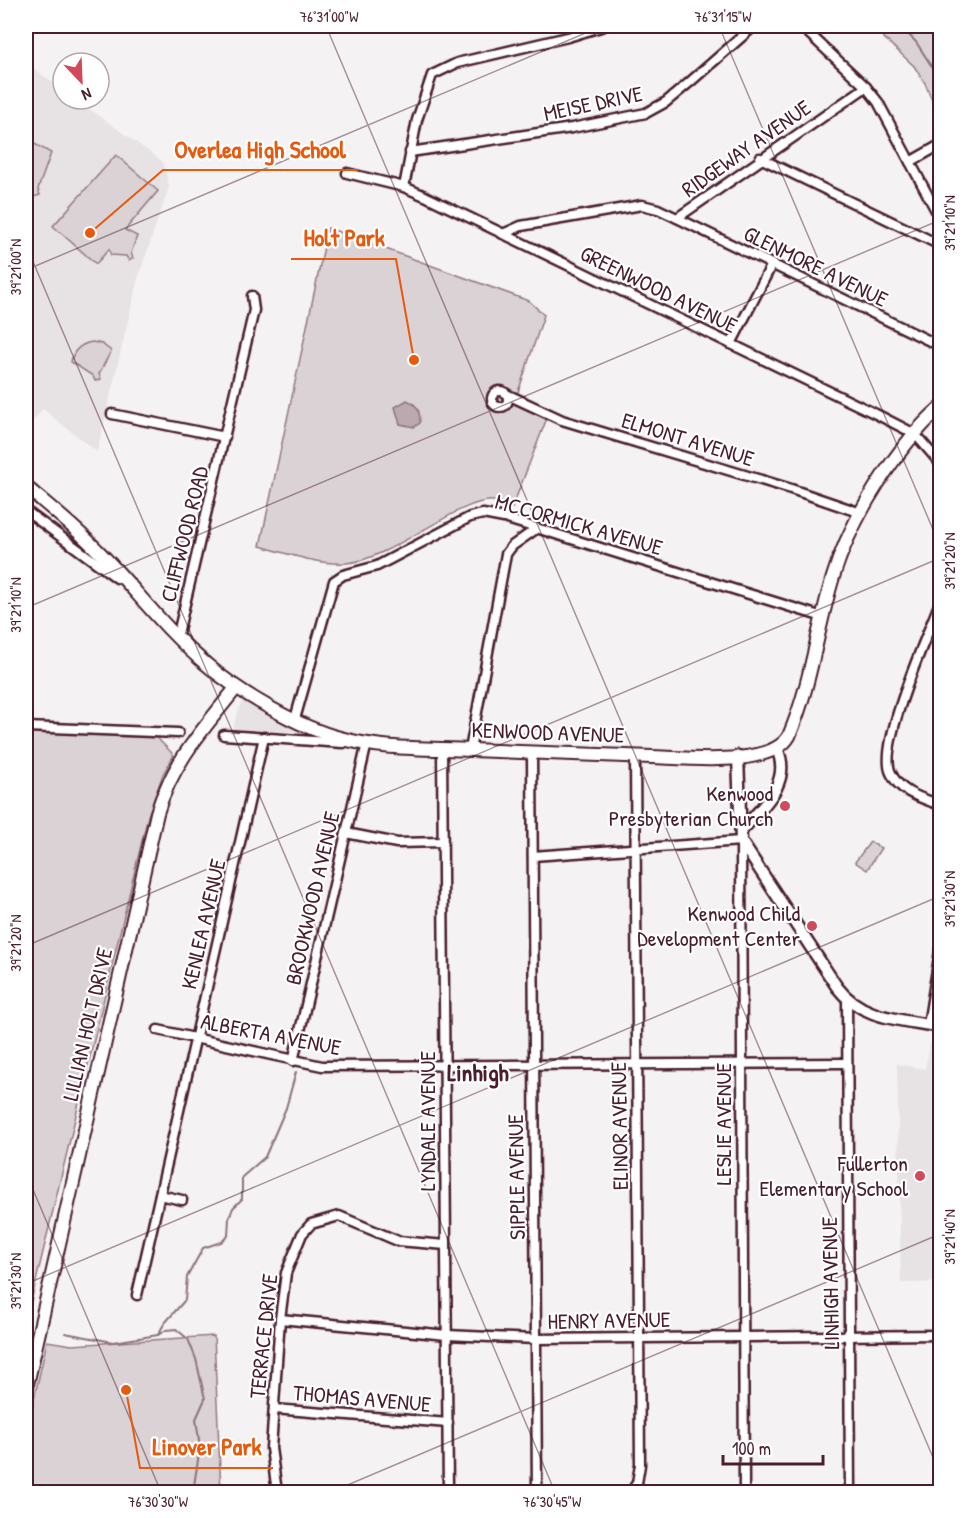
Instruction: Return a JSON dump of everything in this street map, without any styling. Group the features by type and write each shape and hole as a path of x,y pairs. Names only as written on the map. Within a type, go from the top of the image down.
{"main road":[{"path":"777,748 786,741 797,717 833,576 861,513 915,435 940,408"},
{"name":"KENWOOD AVENUE","path":"26,487 98,551 177,638 236,688 327,734 352,741 402,747 635,756 761,755 777,748"},
{"name":"LILLIAN HOLT DRIVE","path":"26,1389 157,813 180,761 236,688"}],"street":[{"path":"404,187 423,95 435,73 457,63 568,37 604,26"},
{"name":"MEISE DRIVE","path":"410,152 637,116 666,102 754,26"},
{"path":"801,26 866,87 881,108 940,218"},
{"name":"RIDGEWAY AVENUE","path":"503,234 521,226 642,206 658,209 677,218 760,158 866,87"},
{"path":"910,162 940,145"},
{"path":"760,158 940,245"},
{"name":"GREENWOOD AVENUE","path":"347,173 404,187 731,344 915,435 940,463"},
{"name":"GLENMORE AVENUE","path":"677,218 940,346"},
{"path":"731,344 772,264"},
{"name":"CLIFFWOOD ROAD","path":"177,638 254,310 252,296"},
{"name":"ELMONT AVENUE","path":"506,394 562,420 791,489 861,513"},
{"path":"112,414 225,437"},
{"path":"26,512 134,592"},
{"name":"MCCORMICK AVENUE","path":"295,719 337,578 377,566 477,514 504,518 823,617"},
{"path":"470,750 506,554 512,546 536,529"},
{"path":"940,602 900,710 887,754 891,773 904,790 940,805"},
{"path":"26,727 178,733"},
{"path":"224,735 352,741"},
{"name":"KENLEA AVENUE","path":"137,1295 264,737"},
{"name":"BROOKWOOD AVENUE","path":"293,1061 367,743"},
{"path":"533,856 635,849 741,836 774,794 782,760 777,748"},
{"name":"LYNDALE AVENUE","path":"442,749 448,1491"},
{"name":"SIPPLE AVENUE","path":"532,752 537,1492"},
{"name":"ELINOR AVENUE","path":"631,1492 637,1483 640,1465 635,756"},
{"name":"LESLIE AVENUE","path":"738,756 741,836 744,1492"},
{"path":"346,832 397,843 443,842"},
{"path":"741,836 847,1001 863,1011 940,1027"},
{"path":"928,1024 940,951"},
{"name":"LINHIGH AVENUE","path":"847,1001 850,1492"},
{"name":"ALBERTA AVENUE","path":"159,1030 322,1066 846,1063"},
{"path":"160,1195 182,1200"},
{"name":"TERRACE DRIVE","path":"278,1492 271,1448 279,1319 286,1273 302,1234 318,1221 339,1216 398,1241 446,1245"},
{"name":"HENRY AVENUE","path":"279,1319 447,1335 536,1339 940,1335"},
{"name":"THOMAS AVENUE","path":"274,1409 448,1423"},
{"path":"422,1492 448,1491"}],"shaded area":[{"path":"871,26 940,26 940,120 925,83 914,66"},
{"path":"26,63 51,81 51,111 93,111 163,162 169,187 138,278 97,452 43,409 26,429 26,406 30,400 26,396"},
{"path":"33,143 51,153 38,189 40,195 30,198 29,192 26,191 26,144"},
{"path":"116,155 158,191 125,230 137,236 131,253 133,258 129,261 126,256 111,255 109,249 96,264 53,226"},
{"path":"328,228 529,301 544,315 514,404 547,418 512,508 494,501 480,502 464,508 383,552 364,560 346,563 313,560 260,546"},
{"path":"92,342 102,344 111,351 99,374 101,379 95,381 93,376 71,362 78,348"},
{"path":"407,400 416,406 419,412 420,423 414,427 400,424 395,407"},
{"path":"242,700 306,729 306,732 232,731"},
{"path":"26,731 156,737 174,755 163,774 148,816 30,1306 26,1306"},
{"path":"870,842 881,848 867,870 855,862"},
{"name":"Fullerton Elementary School","path":"933,1030 940,1031 940,1282 901,1283 897,1064 925,1069"},
{"path":"214,1336 221,1492 26,1492 26,1435 47,1341 72,1345"}],"waterway":[{"path":"900,26 916,42 940,79"},
{"path":"158,1335 164,1324 185,1300 187,1277 203,1248 221,1242 228,1236 229,1218 233,1208 242,1199 242,1177 265,1157 286,1108 296,1072"},
{"path":"65,1333 113,1342 158,1335 166,1330 176,1329 188,1339 196,1359 205,1399 196,1419 200,1447 193,1492"}],"place":[{"name":"Overlea High School","path":"90,233"},
{"name":"Holt Park","path":"414,360"},
{"name":"Kenwood Presbyterian Church","path":"785,806"},
{"name":"Kenwood Child Development Center","path":"812,926"},
{"name":"Fullerton Elementary School","path":"920,1176"},
{"name":"Linover Park","path":"126,1390"}],"district":[{"name":"Linhigh","path":"478,1072"}]}
